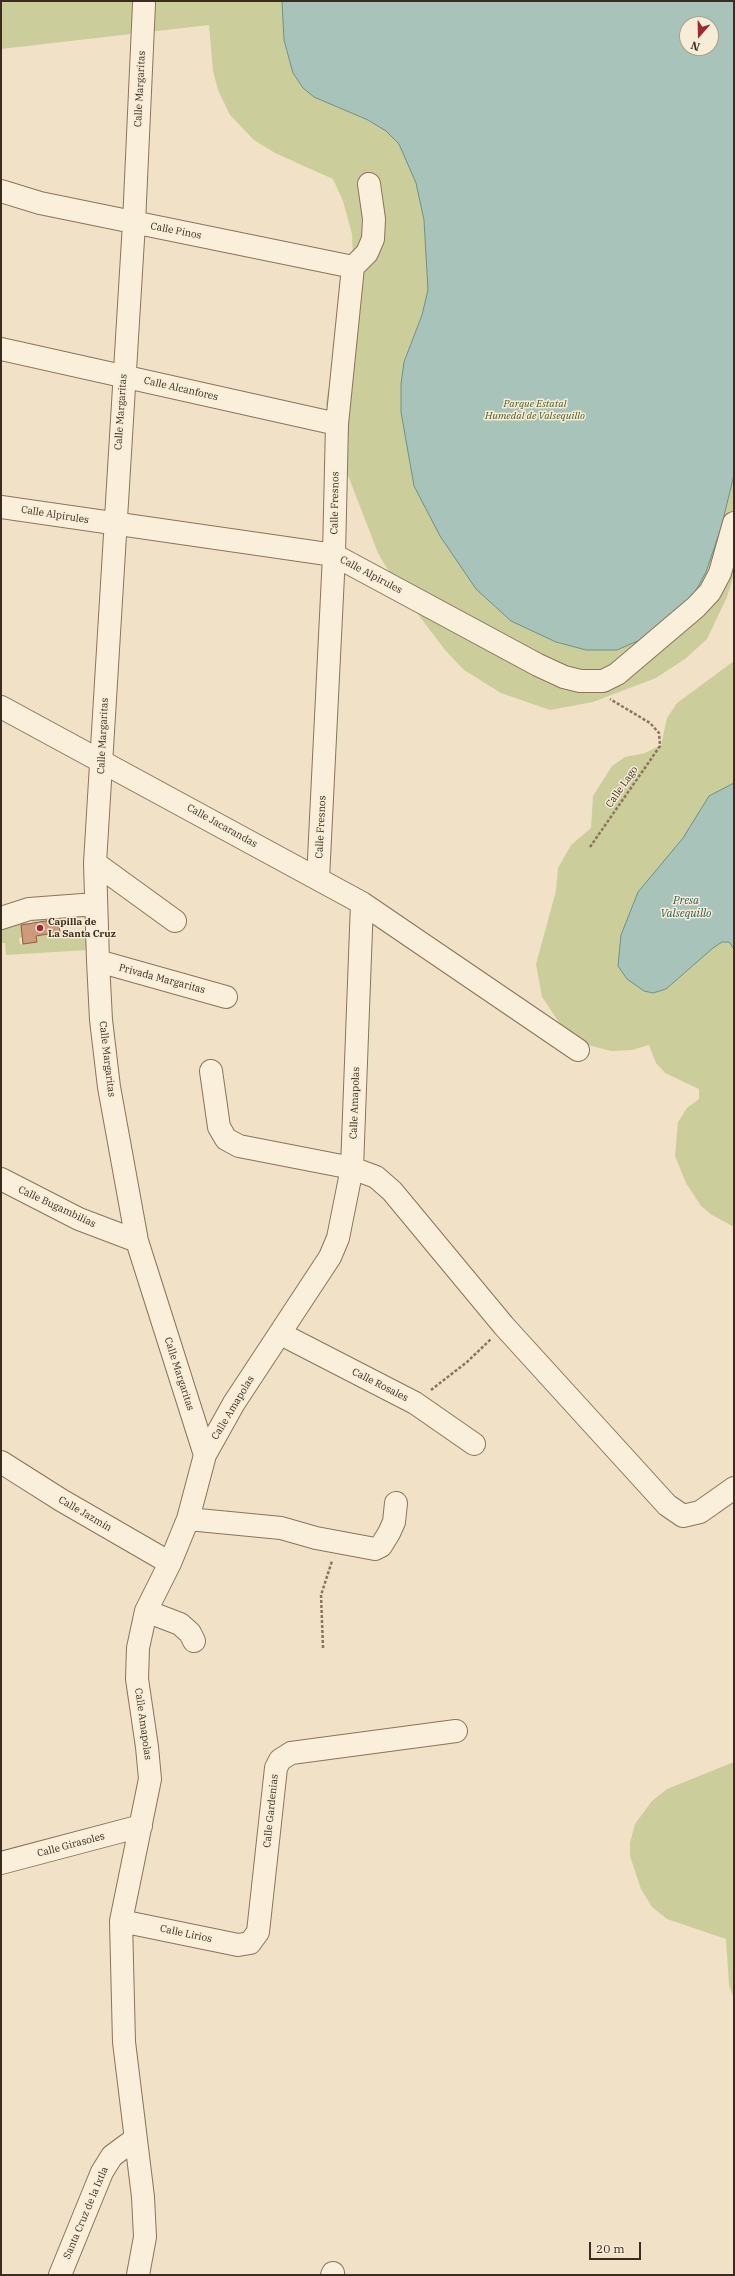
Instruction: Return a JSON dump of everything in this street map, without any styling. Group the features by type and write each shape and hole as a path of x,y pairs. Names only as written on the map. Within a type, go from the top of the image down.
{"street":[{"name":"Calle Margaritas","path":"144,4 134,223 123,376 95,863 98,961 101,1020 109,1087 137,1241 205,1456"},
{"path":"353,266 367,253 373,240 374,218 369,184"},
{"name":"Calle Pinos","path":"1,191 40,203 353,266"},
{"name":"Calle Fresnos","path":"318,879 334,555 337,424 353,266"},
{"name":"Calle Alcanfores","path":"1,348 337,424"},
{"name":"Calle Alpirules","path":"1,506 114,524 334,555 538,666 564,677 580,681 603,681 617,674 696,607 710,592 720,573 734,523"},
{"name":"Calle Jacarandas","path":"1,707 102,760 362,903 436,955 578,1050"},
{"path":"95,863 175,921"},
{"name":"Calle Amapolas","path":"138,2275 145,2237 143,2197 124,2042 122,1921 150,1779 137,1679 138,1648 146,1611 170,1563 188,1519 205,1456 234,1404 330,1257 338,1238 352,1168 362,903"},
{"path":"1,918 29,909 96,904"},
{"name":"Privada Margaritas","path":"98,961 226,997"},
{"path":"211,1071 219,1127 226,1139 239,1146 352,1168 376,1177 392,1191 504,1326 667,1505 683,1516 700,1512 734,1488"},
{"name":"Calle Bugambilias","path":"1,1179 79,1219 137,1241"},
{"name":"Calle Rosales","path":"281,1334 415,1403 474,1444"},
{"name":"Calle Jazmín","path":"1,1462 61,1500 170,1563"},
{"path":"188,1519 281,1528 337,1543 375,1550 381,1546 389,1534 394,1522 396,1503"},
{"path":"146,1611 180,1624 190,1633 194,1641"},
{"name":"Calle Gardenias","path":"250,1943 258,1932 276,1768 280,1760 291,1753 456,1731"},
{"name":"Calle Girasoles","path":"1,1863 141,1826"},
{"name":"Calle Lirios","path":"122,1921 238,1945 250,1943"},
{"name":"Santa Cruz de la Ixtla","path":"60,2275 102,2172 112,2156 136,2139"}],"path":[{"name":"Calle Lago","path":"590,847 660,746 659,734 650,723 605,696"},
{"path":"415,1403 468,1362 504,1326"},
{"path":"323,1648 321,1595 337,1543"}],"green space":[{"name":"Parque Estatal Humedal de Valsequillo","path":"1,1 734,1 734,574 727,597 707,639 685,659 656,678 593,702 550,710 501,693 464,670 445,650 399,589 378,553 332,434 326,403 334,355 359,317 354,279 352,234 343,201 333,179 275,153 254,140 230,115 218,90 213,71 209,25 1,49"},
{"path":"734,661 734,1227 712,1215 701,1206 686,1183 675,1156 678,1122 687,1108 699,1099 699,1089 665,1073 656,1063 649,1045 632,1050 611,1051 577,1042 565,1031 542,997 536,964 556,891 558,868 571,845 591,828 593,796 612,766 625,757 645,753 661,745 667,718 677,703"},
{"path":"85,906 86,917 32,922 31,918 26,919 27,924 21,925 22,937 19,938 20,944 37,942 36,936 87,930 88,950 6,955 5,943 1,943 1,924"},
{"path":"734,1762 734,1999 729,1985 726,1939 667,1919 652,1907 641,1889 630,1856 630,1843 635,1824 652,1801 667,1789"}],"water":[{"name":"Parque Estatal Humedal de Valsequillo","path":"282,1 734,1 734,475 721,528 706,572 688,605 649,636 617,650 586,650 556,642 511,621 476,589 440,536 414,486 401,412 401,384 404,362 422,315 428,290 424,220 416,183 399,144 386,131 368,120 314,97 303,88 293,73 284,40"},
{"name":"Presa Valsequillo","path":"734,783 734,949 729,942 722,942 666,989 653,993 644,991 627,979 618,966 621,935 638,892 683,838 709,796"}],"building":[{"name":"Capilla de La Santa Cruz","path":"58,919 60,932 36,936 37,942 23,944 21,925"}],"place":[{"name":"Capilla de La Santa Cruz","path":"40,928"}]}
